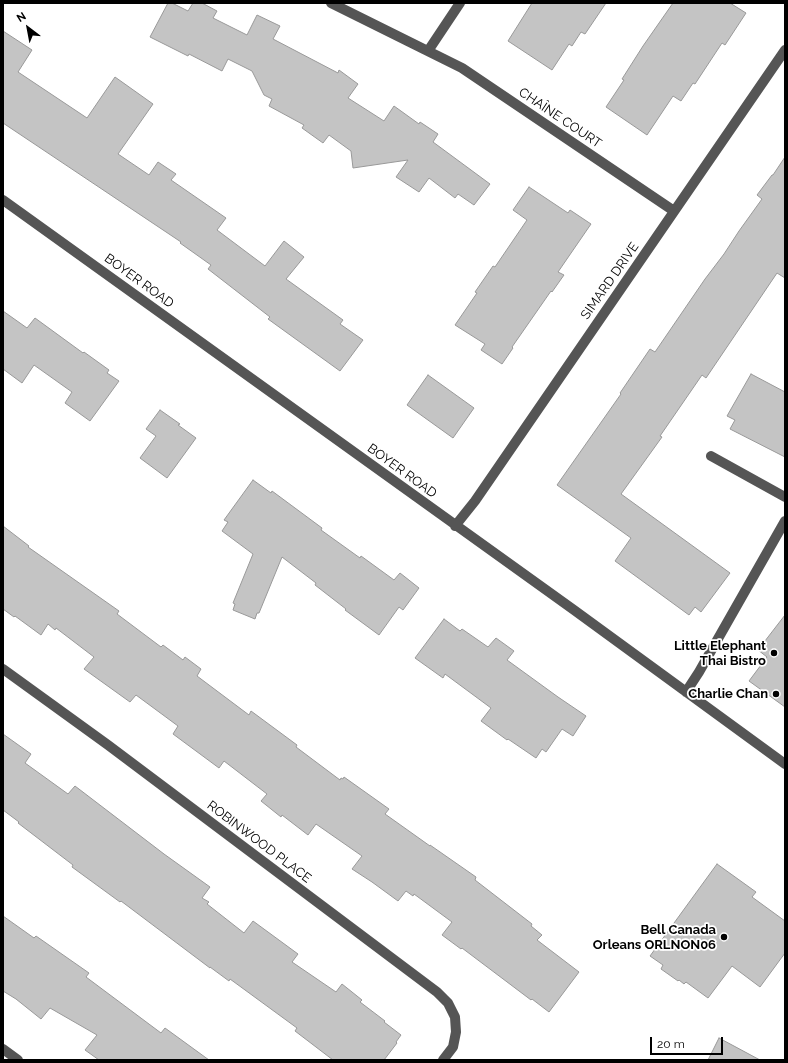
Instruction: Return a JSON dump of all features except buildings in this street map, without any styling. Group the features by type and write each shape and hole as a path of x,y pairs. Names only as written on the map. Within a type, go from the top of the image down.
{"street":[{"name":"CHAÎNE COURT","path":"331,3 462,68 674,211"},
{"path":"428,51 460,3"},
{"name":"SIMARD DRIVE","path":"455,526 475,501 785,50"},
{"name":"BOYER ROAD","path":"3,200 155,308 785,764"},
{"path":"711,456 785,498"},
{"path":"686,692 699,672 785,521"},
{"name":"ROBINWOOD PLACE","path":"3,668 437,992 448,1003 455,1017 456,1032 453,1047 443,1060"},
{"path":"3,1049 18,1060"}],"place":[{"name":"Little Elephant Thai Bistro","path":"774,653"},
{"name":"Charlie Chan","path":"776,694"},
{"name":"Bell Canada Orleans ORLNON06","path":"724,937"}]}
